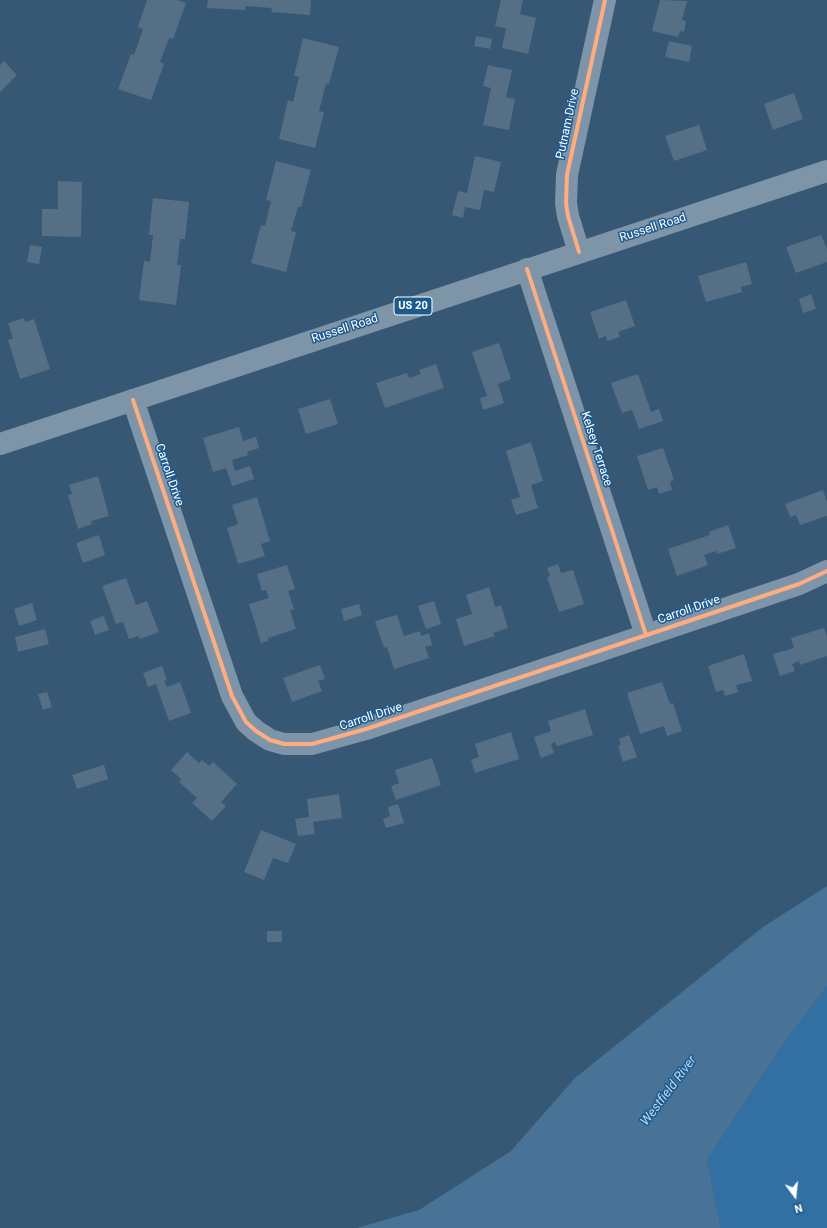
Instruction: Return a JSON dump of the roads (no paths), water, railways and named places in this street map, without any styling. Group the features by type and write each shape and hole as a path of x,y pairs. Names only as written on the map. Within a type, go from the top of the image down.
{"main road":[{"name":"Russell Road","path":"0,444 827,171"}],"street":[{"name":"Putnam Drive","path":"579,252 568,216 566,203 566,175 605,0"},
{"name":"Kelsey Terrace","path":"527,269 646,635"},
{"name":"Carroll Drive","path":"133,400 232,696 246,722 256,732 270,740 284,744 312,744 336,738 799,584 827,571"}],"water":[{"name":"Westfield River","path":"827,886 827,986 787,1039 707,1160 721,1228 357,1228 419,1210 511,1151 575,1078 763,927"}]}
